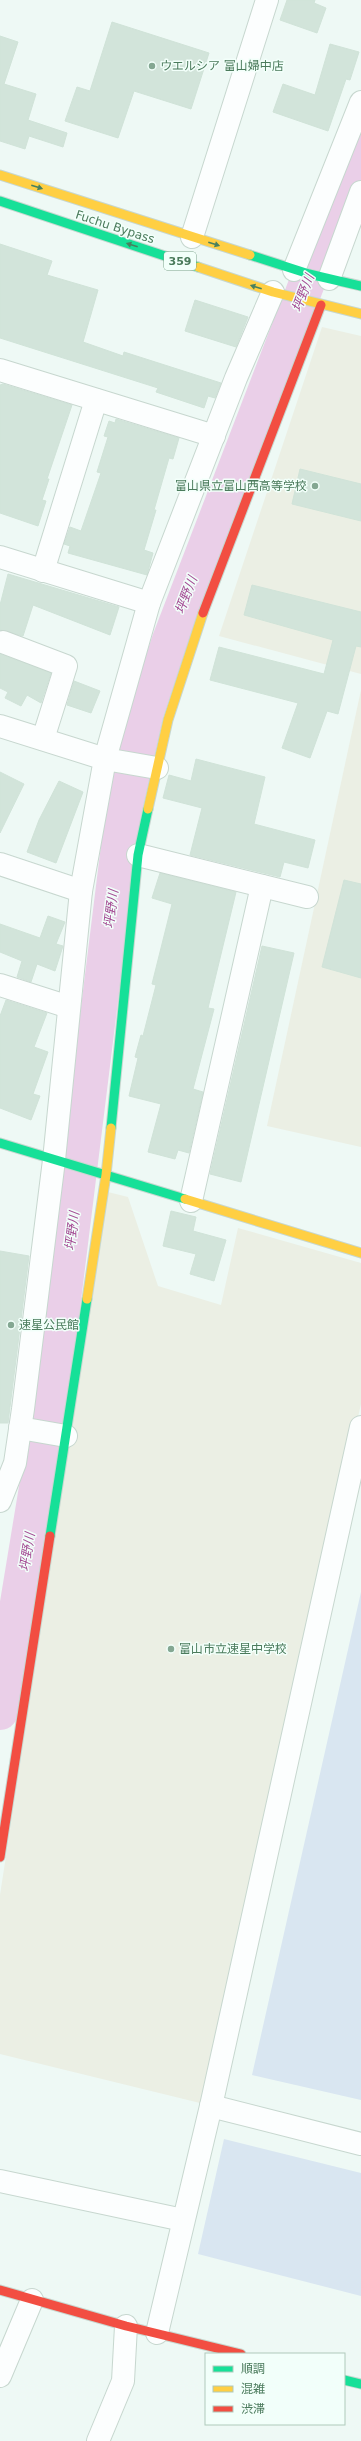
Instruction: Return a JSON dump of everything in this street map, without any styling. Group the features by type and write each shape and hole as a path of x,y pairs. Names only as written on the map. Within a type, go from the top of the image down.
{"main road":[{"name":"Fuchu Bypass","path":"0,175 294,270 361,286"},
{"name":"Fuchu Bypass","path":"0,201 272,292 361,314"},
{"path":"0,1857 106,1176 138,855 156,768 168,720 199,623 322,305"},
{"path":"0,1143 361,1253"},
{"path":"0,2290 126,2326 237,2353"},
{"path":"345,2380 361,2384"}],"street":[{"path":"192,237 267,0"},
{"path":"294,270 361,102"},
{"path":"329,279 361,192"},
{"path":"0,1501 15,1463 20,1428 54,1160 81,890 105,759 149,603 272,292"},
{"path":"0,370 214,436"},
{"path":"43,571 96,400"},
{"path":"0,557 149,603"},
{"path":"3,642 66,666 43,739"},
{"path":"0,726 105,759 156,768"},
{"path":"138,855 307,897"},
{"path":"0,864 81,890"},
{"path":"191,1201 262,886"},
{"path":"0,985 69,1007"},
{"path":"20,1428 66,1436"},
{"path":"157,2333 211,2106 361,1428"},
{"path":"211,2106 361,2144"},
{"path":"0,2181 183,2220"},
{"path":"0,2376 32,2300"},
{"path":"98,2441 123,2381 126,2326"}],"shaded area":[{"name":"富山県立富山西高等学校","path":"322,327 361,336 361,674 219,636"},
{"path":"361,690 361,1147 267,1126"},
{"name":"富山市立速星中学校","path":"108,1192 128,1197 158,1286 221,1305 238,1228 361,1263 361,1404 200,2103 0,2054 0,1895"},
{"path":"361,1592 361,2100 252,2075"},
{"path":"224,2139 361,2173 361,2296 198,2254"}],"building":[{"path":"287,0 315,0 314,3 326,8 317,33 280,20"},
{"name":"ウエルシア 富山婦中店","path":"112,22 209,53 191,109 134,91 118,138 65,121 77,87 90,91"},
{"path":"0,36 18,42 4,84 36,94 28,120 67,133 63,147 29,136 25,149 0,141"},
{"path":"330,44 359,52 350,80 346,79 328,131 273,112 283,84 315,95"},
{"path":"0,244 52,261 47,275 98,290 83,342 123,356 124,352 221,383 215,398 208,396 204,408 156,392 158,388 0,338"},
{"path":"195,300 248,317 236,347 185,331"},
{"path":"3,384 72,405 47,479 49,479 42,500 46,501 38,526 0,513 0,385"},
{"path":"116,419 179,438 173,459 169,458 144,550 153,553 147,575 68,553 70,546 64,544 70,527 81,531 101,473 97,472 108,437 104,436 109,421 115,423"},
{"path":"300,469 361,484 361,521 292,504"},
{"path":"8,574 119,607 110,635 33,605 23,636 0,630 0,605"},
{"path":"252,585 361,612 361,647 356,646 338,714 327,711 310,758 282,748 298,703 210,680 219,647 324,674 333,640 244,615"},
{"path":"0,654 51,673 41,703 27,695 21,706 5,698 8,692 0,688"},
{"path":"74,681 100,691 91,713 67,705"},
{"path":"196,759 265,777 254,824 315,840 308,868 284,862 280,877 190,855 202,808 163,798 169,775 191,781"},
{"path":"0,772 24,784 0,833"},
{"path":"59,781 83,792 56,863 27,852 39,820"},
{"path":"160,873 236,892 208,1008 214,1009 193,1089 203,1092 189,1153 178,1150 175,1159 148,1152 161,1104 129,1096 138,1058 135,1057 141,1035 143,1036 156,985 152,984 172,904 152,898"},
{"path":"344,880 361,884 361,978 322,967"},
{"path":"48,916 65,922 56,944 63,946 55,971 37,964 31,982 17,977 22,961 0,952 0,924 40,938"},
{"path":"262,946 294,953 241,1182 210,1174"},
{"path":"6,1000 47,1013 34,1047 48,1052 33,1094 40,1096 31,1120 0,1108 0,1016"},
{"path":"171,1211 196,1217 193,1231 226,1240 214,1281 190,1274 196,1254 163,1246"},
{"name":"速星公民館","path":"0,1251 29,1256 8,1423 0,1423"}],"waterway":[{"name":"坪野川","path":"0,1712 48,1421 123,814 146,712 170,640 361,142"}],"traffic: fast":[{"path":"0,201 198,267"},
{"path":"250,255 309,274 361,286"},
{"path":"111,1128 138,855 148,809"},
{"path":"0,1143 185,1199"},
{"path":"50,1536 87,1299"},
{"path":"345,2380 361,2384"}],"traffic: slow":[{"path":"0,175 250,255"},
{"path":"198,267 273,292 361,314"},
{"path":"148,809 168,720 203,613"},
{"path":"87,1299 106,1175 111,1128"},
{"path":"185,1199 361,1253"}],"traffic: jam":[{"path":"203,613 321,305"},
{"path":"0,1857 50,1536"},
{"path":"0,2290 126,2326 237,2353"}],"place":[{"name":"ウエルシア 富山婦中店","path":"152,66"},
{"name":"富山県立富山西高等学校","path":"315,486"},
{"name":"速星公民館","path":"11,1325"},
{"name":"富山市立速星中学校","path":"171,1649"}]}
